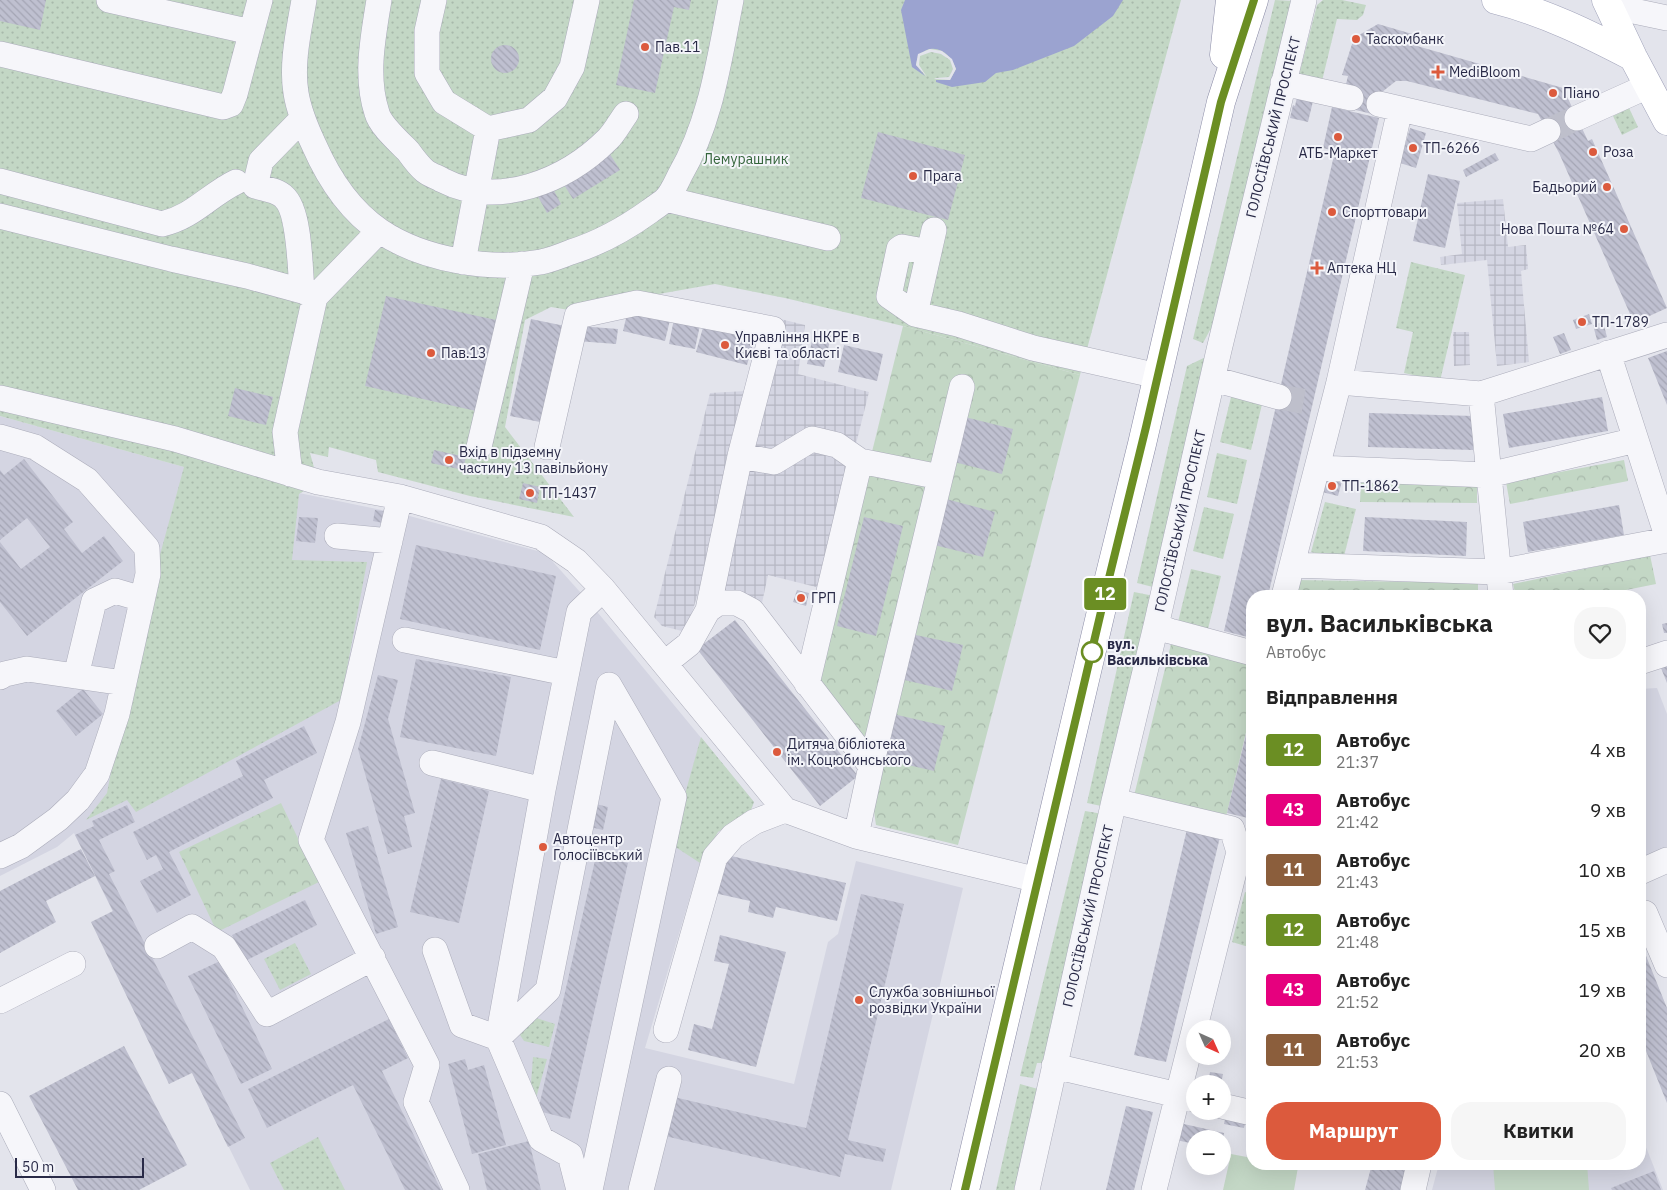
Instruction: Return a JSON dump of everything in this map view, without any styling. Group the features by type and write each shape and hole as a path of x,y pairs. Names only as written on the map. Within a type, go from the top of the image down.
{"main road":[{"path":"1221,102 1230,0"},
{"path":"965,1190 1221,102 1254,0"},
{"path":"1496,0 1539,14 1584,32 1633,57 1658,86"},
{"path":"1620,3 1633,57"},
{"path":"1620,3 1658,86 1667,121"}],"street":[{"path":"109,0 251,32"},
{"path":"0,54 223,107 230,104 235,94 260,0"},
{"path":"304,0 295,68 296,92 302,119 336,187 355,210 379,230 413,249 463,262 505,266 543,262 591,246 627,228 666,199 692,154 711,102 731,0"},
{"path":"379,0 371,63 372,91 377,115 426,172 451,184 476,192 504,192 547,181 584,160 601,146 610,138 626,114"},
{"path":"434,0 427,31 427,72 444,102 488,129 529,120 555,98 572,67 587,0"},
{"name":"ГОЛОСІЇВСЬКИЙ ПРОСПЕКТ","path":"1027,1190 1114,801 1304,0"},
{"path":"1620,3 1667,18"},
{"path":"1283,83 1351,98"},
{"path":"1577,118 1658,86"},
{"path":"1286,590 1317,468 1322,405 1339,382 1390,106 1531,138 1548,131"},
{"path":"290,474 285,432 309,294 295,218 286,198 278,192 255,186 261,161 302,119"},
{"path":"463,262 488,129"},
{"path":"0,181 162,224 176,220 195,210 226,187 236,182"},
{"path":"666,199 828,238"},
{"path":"0,216 309,294"},
{"path":"309,294 379,230"},
{"path":"932,241 899,249 889,296 915,314 958,324 1033,348 1158,376"},
{"path":"479,447 522,264"},
{"path":"543,437 566,314 637,303 773,330 740,456 708,610 689,644 665,663"},
{"path":"1339,382 1480,394 1667,335"},
{"path":"1608,353 1667,536"},
{"path":"1213,379 1279,396"},
{"path":"856,836 962,386"},
{"path":"1480,394 1500,590"},
{"path":"0,398 175,439 318,482 400,497 541,536 576,561 604,589 785,810 856,836 1038,880"},
{"path":"0,437 35,447 88,480 147,548 148,574 117,714 97,774 78,800 58,819 21,846 0,856"},
{"path":"740,456 774,462 812,439 837,445 860,461 940,478"},
{"path":"1317,468 1489,475 1636,440"},
{"path":"807,684 860,461"},
{"path":"400,497 348,722 311,840 374,958 427,1065 416,1102 457,1190"},
{"path":"337,536 390,542"},
{"path":"1292,565 1498,572 1667,540"},
{"path":"579,1190 570,1155 541,1139 498,1038 543,790 578,612 604,589"},
{"path":"76,676 94,601 114,591 142,599"},
{"path":"708,610 718,602 737,603 752,611 871,766"},
{"path":"1156,626 1246,651"},
{"path":"406,640 566,673"},
{"path":"1646,660 1667,653"},
{"path":"0,677 27,668 124,683"},
{"path":"498,1038 548,990 609,685 674,797 590,1190"},
{"path":"432,763 543,790"},
{"path":"1114,801 1232,830 1246,854 1191,1075"},
{"path":"666,1030 715,857 733,836 754,822 785,810"},
{"path":"1646,869 1667,860"},
{"path":"1646,915 1667,965"},
{"path":"157,946 192,927 224,947 267,1014 374,958"},
{"path":"435,950 462,1025 498,1038"},
{"path":"0,1001 73,964"},
{"path":"1054,1066 1186,1097 1154,1190"},
{"path":"641,1190 669,1079"},
{"path":"0,1104 43,1190"},
{"path":"1231,1108 1246,1112"},
{"path":"1413,1190 1418,1170"}],"shaded area":[{"path":"1503,199 1508,247 1526,245 1528,269 1521,271 1529,362 1497,366 1487,260 1441,265 1440,257 1462,254 1457,203"},
{"path":"768,316 805,325 798,374 869,392 820,588 768,575 762,603 699,590 686,632 662,626 654,617 710,393 746,391"},
{"path":"1453,332 1469,332 1470,365 1454,366"},
{"path":"0,416 184,467 406,515 545,553 589,602 754,802 751,810 718,832 700,863 645,1048 794,1084 828,942 838,934 856,861 963,888 891,1190 250,1190 74,833 57,847 0,876"},
{"path":"1657,688 1667,714 1667,852 1646,860 1646,689"},
{"path":"1646,1147 1663,1190 1432,1190 1437,1170 1646,1170"}],"green space":[{"name":"Лемурашник","path":"0,0 1181,0 1080,375 903,326 785,298 715,284 569,310 551,307 525,320 505,427 574,517 470,496 378,472 376,460 329,447 328,457 310,453 318,482 299,494 292,560 367,562 341,700 136,812 127,800 86,820 107,793 120,725 152,584 184,467 0,416"},
{"path":"1275,0 1294,1 1218,331 1210,330 1203,343 1193,339"},
{"path":"1323,0 1342,0 1366,5 1363,15 1357,20 1337,19 1322,81 1299,75 1317,5"},
{"path":"1629,108 1638,127 1622,135 1613,116"},
{"path":"1411,262 1465,275 1440,381 1404,373 1413,332 1396,328"},
{"path":"903,326 1080,375 958,845 876,825 863,736 817,675"},
{"path":"1214,353 1157,588 1137,583 1187,366"},
{"path":"1233,389 1264,396 1251,450 1220,442"},
{"path":"1217,453 1247,460 1237,504 1207,497"},
{"path":"1624,460 1628,481 1510,504 1506,482"},
{"path":"1361,482 1477,484 1477,503 1360,502"},
{"path":"1325,502 1356,509 1343,560 1311,552"},
{"path":"1204,507 1234,514 1223,559 1193,551"},
{"path":"1650,555 1656,584 1626,590 1514,590 1513,584"},
{"path":"1191,569 1221,576 1208,629 1178,622"},
{"path":"1297,580 1478,583 1478,590 1295,590"},
{"path":"1134,592 1154,596 1106,807 1087,803"},
{"path":"1171,644 1246,662 1246,732 1227,813 1222,821 1133,800"},
{"path":"701,737 754,802 751,810 718,832 700,863 671,844"},
{"path":"281,803 319,882 217,932 179,852"},
{"path":"1085,811 1103,814 1044,1063 1037,1063 1033,1078 1020,1076"},
{"path":"1245,892 1246,946 1232,942"},
{"path":"295,943 311,974 280,990 264,959"},
{"path":"530,1016 555,1024 549,1047 524,1041 520,1035 523,1021"},
{"path":"533,1057 547,1059 536,1098 530,1097"},
{"path":"1020,1084 1038,1089 1014,1190 996,1190"},
{"path":"318,1137 345,1190 284,1190 270,1163"},
{"path":"1231,1154 1246,1157 1246,1170 1297,1170 1294,1190 1223,1190 1226,1175 1231,1175"},
{"path":"1493,1170 1587,1170 1589,1190 1495,1190"}],"water":[{"path":"905,0 1123,0 1113,16 1074,46 1013,70 996,73 985,82 952,87 936,82 936,80 950,80 956,69 949,57 939,50 930,49 918,55 916,65 925,76 912,67 901,10"}],"pier":[{"path":"930,49 942,51 952,59 956,69 950,80 934,79 949,77 953,69 950,60 941,54 931,52 920,56 919,65 927,77 916,65 918,54"}],"building":[{"path":"0,0 46,0 40,30 0,21"},
{"name":"Пав.11","path":"634,0 691,0 689,10 674,7 655,93 616,85"},
{"path":"1378,24 1419,36 1417,46 1563,88 1588,141 1592,139 1667,308 1634,323 1559,153 1538,114 1407,81 1396,81 1382,92 1376,115 1348,108 1345,88 1348,76 1342,75 1354,38"},
{"path":"505,45 515,49 519,59 515,69 505,73 495,69 491,59 495,49"},
{"path":"1298,93 1314,97 1308,122 1290,118"},
{"path":"1332,107 1379,118 1269,590 1246,590 1246,636 1224,631 1335,151 1323,148"},
{"name":"ТП-6266","path":"1410,128 1426,133 1416,168 1400,163"},
{"name":"Прага","path":"878,132 965,155 948,220 861,198"},
{"path":"608,151 620,170 573,199 561,180"},
{"path":"1495,153 1499,160 1466,177 1463,170"},
{"path":"1428,174 1460,181 1445,248 1413,241"},
{"path":"550,183 561,204 547,213 535,191"},
{"name":"Пав.13","path":"386,296 496,320 476,411 365,386"},
{"path":"628,310 670,320 665,341 623,331"},
{"name":"ТП-1789","path":"1589,314 1592,324 1576,329 1573,320"},
{"path":"531,319 565,326 545,423 510,416"},
{"path":"674,319 700,325 695,349 669,344"},
{"path":"1603,322 1607,337 1597,340 1593,325"},
{"name":"Управління НКРЕ в Києві та області","path":"704,324 755,337 747,365 696,352"},
{"path":"579,326 618,329 616,344 577,341"},
{"path":"823,330 832,332 824,367 807,364 813,336 821,338"},
{"path":"1564,333 1571,350 1560,354 1553,337"},
{"path":"844,345 883,354 877,381 838,372"},
{"path":"1667,351 1667,405 1648,358"},
{"path":"235,388 273,397 266,425 228,416"},
{"path":"1602,397 1608,431 1509,448 1503,414"},
{"path":"1369,413 1474,416 1473,450 1368,447"},
{"path":"965,417 1013,429 1002,474 954,462"},
{"name":"Вхід в підземну частину 13 павільйону","path":"434,450 466,457 463,470 431,463"},
{"path":"24,459 73,522 64,529 82,553 104,536 123,561 27,636 0,602 0,542 21,569 50,547 27,518 0,540 0,470 4,475"},
{"name":"ТП-1862","path":"1326,477 1342,481 1338,496 1322,492"},
{"name":"ТП-1437","path":"523,483 540,487 537,503 519,499"},
{"path":"946,499 995,512 983,557 934,545"},
{"path":"1619,505 1624,535 1528,552 1523,522"},
{"path":"375,510 390,512 388,524 373,521"},
{"path":"299,517 318,518 315,543 296,541"},
{"path":"864,517 903,526 876,636 837,626"},
{"path":"1365,517 1467,522 1466,556 1363,551"},
{"path":"416,545 556,576 540,650 400,619"},
{"name":"ГРП","path":"797,590 809,593 806,606 793,602"},
{"path":"735,620 858,776 820,806 697,649"},
{"path":"1667,623 1667,633 1664,633 1662,624"},
{"path":"911,634 963,645 952,691 900,679"},
{"path":"416,659 511,677 496,756 400,737"},
{"path":"1667,665 1667,683 1661,668"},
{"path":"378,675 398,680 388,719 415,813 404,816 412,847 388,854 358,749"},
{"path":"83,689 103,714 76,736 56,711"},
{"path":"893,714 945,726 934,771 882,759"},
{"path":"304,726 317,753 264,780 273,798 169,852 191,895 157,913 140,881 163,869 156,855 147,860 133,832 243,776 236,761"},
{"path":"1246,735 1246,818 1227,813"},
{"path":"441,779 489,791 459,923 410,912"},
{"path":"596,804 608,807 603,830 590,827"},
{"path":"127,805 135,822 99,840 115,871 109,874 245,1138 228,1147 192,1073 169,1084 91,922 113,911 75,835 94,826 92,821"},
{"path":"368,826 398,927 376,934 346,833"},
{"path":"1187,829 1220,837 1166,1062 1134,1055"},
{"path":"81,849 95,876 46,901 56,922 0,953 0,891"},
{"path":"723,854 846,883 837,921 776,907 773,918 748,912 750,901 714,893"},
{"path":"596,856 628,863 570,1119 538,1111"},
{"name":"Служба зовнішньої розвідки України","path":"861,894 904,904 848,1140 886,1149 883,1162 845,1154 840,1177 665,1136 674,1097 806,1128"},
{"path":"305,900 317,925 245,961 232,935"},
{"path":"720,935 786,952 756,1067 688,1050 694,1024 712,1029 729,964 714,961"},
{"path":"1646,956 1667,1008 1667,1103 1646,1051"},
{"path":"220,961 272,1069 241,1084 188,976"},
{"path":"389,1019 408,1058 382,1071 441,1190 405,1190 353,1085 267,1128 248,1089"},
{"path":"124,1046 187,1165 139,1190 78,1190 29,1096"},
{"path":"465,1059 468,1070 484,1065 506,1145 472,1154 448,1064"},
{"path":"1210,1072 1223,1074 1223,1075 1210,1075"},
{"path":"1126,1106 1153,1112 1134,1190 1106,1190"},
{"path":"1231,1114 1246,1118 1244,1128 1224,1124 1225,1120 1231,1120"},
{"path":"1175,1122 1211,1130 1186,1130 1186,1142 1171,1139"},
{"path":"529,1141 541,1190 487,1190 478,1154"},
{"path":"1370,1170 1407,1171 1403,1190 1365,1190"},
{"path":"1654,1171 1661,1190 1612,1190 1611,1188"}],"tunnel":[{"path":"1548,131 1577,118"},
{"path":"1279,397 1313,403"}],"bus line":[{"name":"12","path":"965,1190 1221,102 1254,0"}],"place":[{"name":"Таскомбанк","path":"1356,39"},
{"name":"Пав.11","path":"645,47"},
{"name":"MediBloom","path":"1438,72"},
{"name":"Піано","path":"1553,93"},
{"name":"АТБ-Маркет","path":"1338,137"},
{"name":"ТП-6266","path":"1413,148"},
{"name":"Роза","path":"1593,152"},
{"name":"Прага","path":"913,176"},
{"name":"Бадьорий","path":"1607,187"},
{"name":"Спорттовари","path":"1332,212"},
{"name":"Нова Пошта №64","path":"1624,229"},
{"name":"Аптека НЦ","path":"1317,268"},
{"name":"ТП-1789","path":"1582,322"},
{"name":"Управління НКРЕ в Києві та області","path":"725,345"},
{"name":"Пав.13","path":"431,353"},
{"name":"Вхід в підземну частину 13 павільйону","path":"449,460"},
{"name":"ТП-1862","path":"1332,486"},
{"name":"ТП-1437","path":"530,493"},
{"name":"ГРП","path":"801,598"},
{"name":"вул. Васильківська","path":"1092,652"},
{"name":"Дитяча бібліотека ім. Коцюбинського","path":"777,752"},
{"name":"Автоцентр Голосіївський","path":"543,847"},
{"name":"Служба зовнішньої розвідки України","path":"859,1000"}]}
